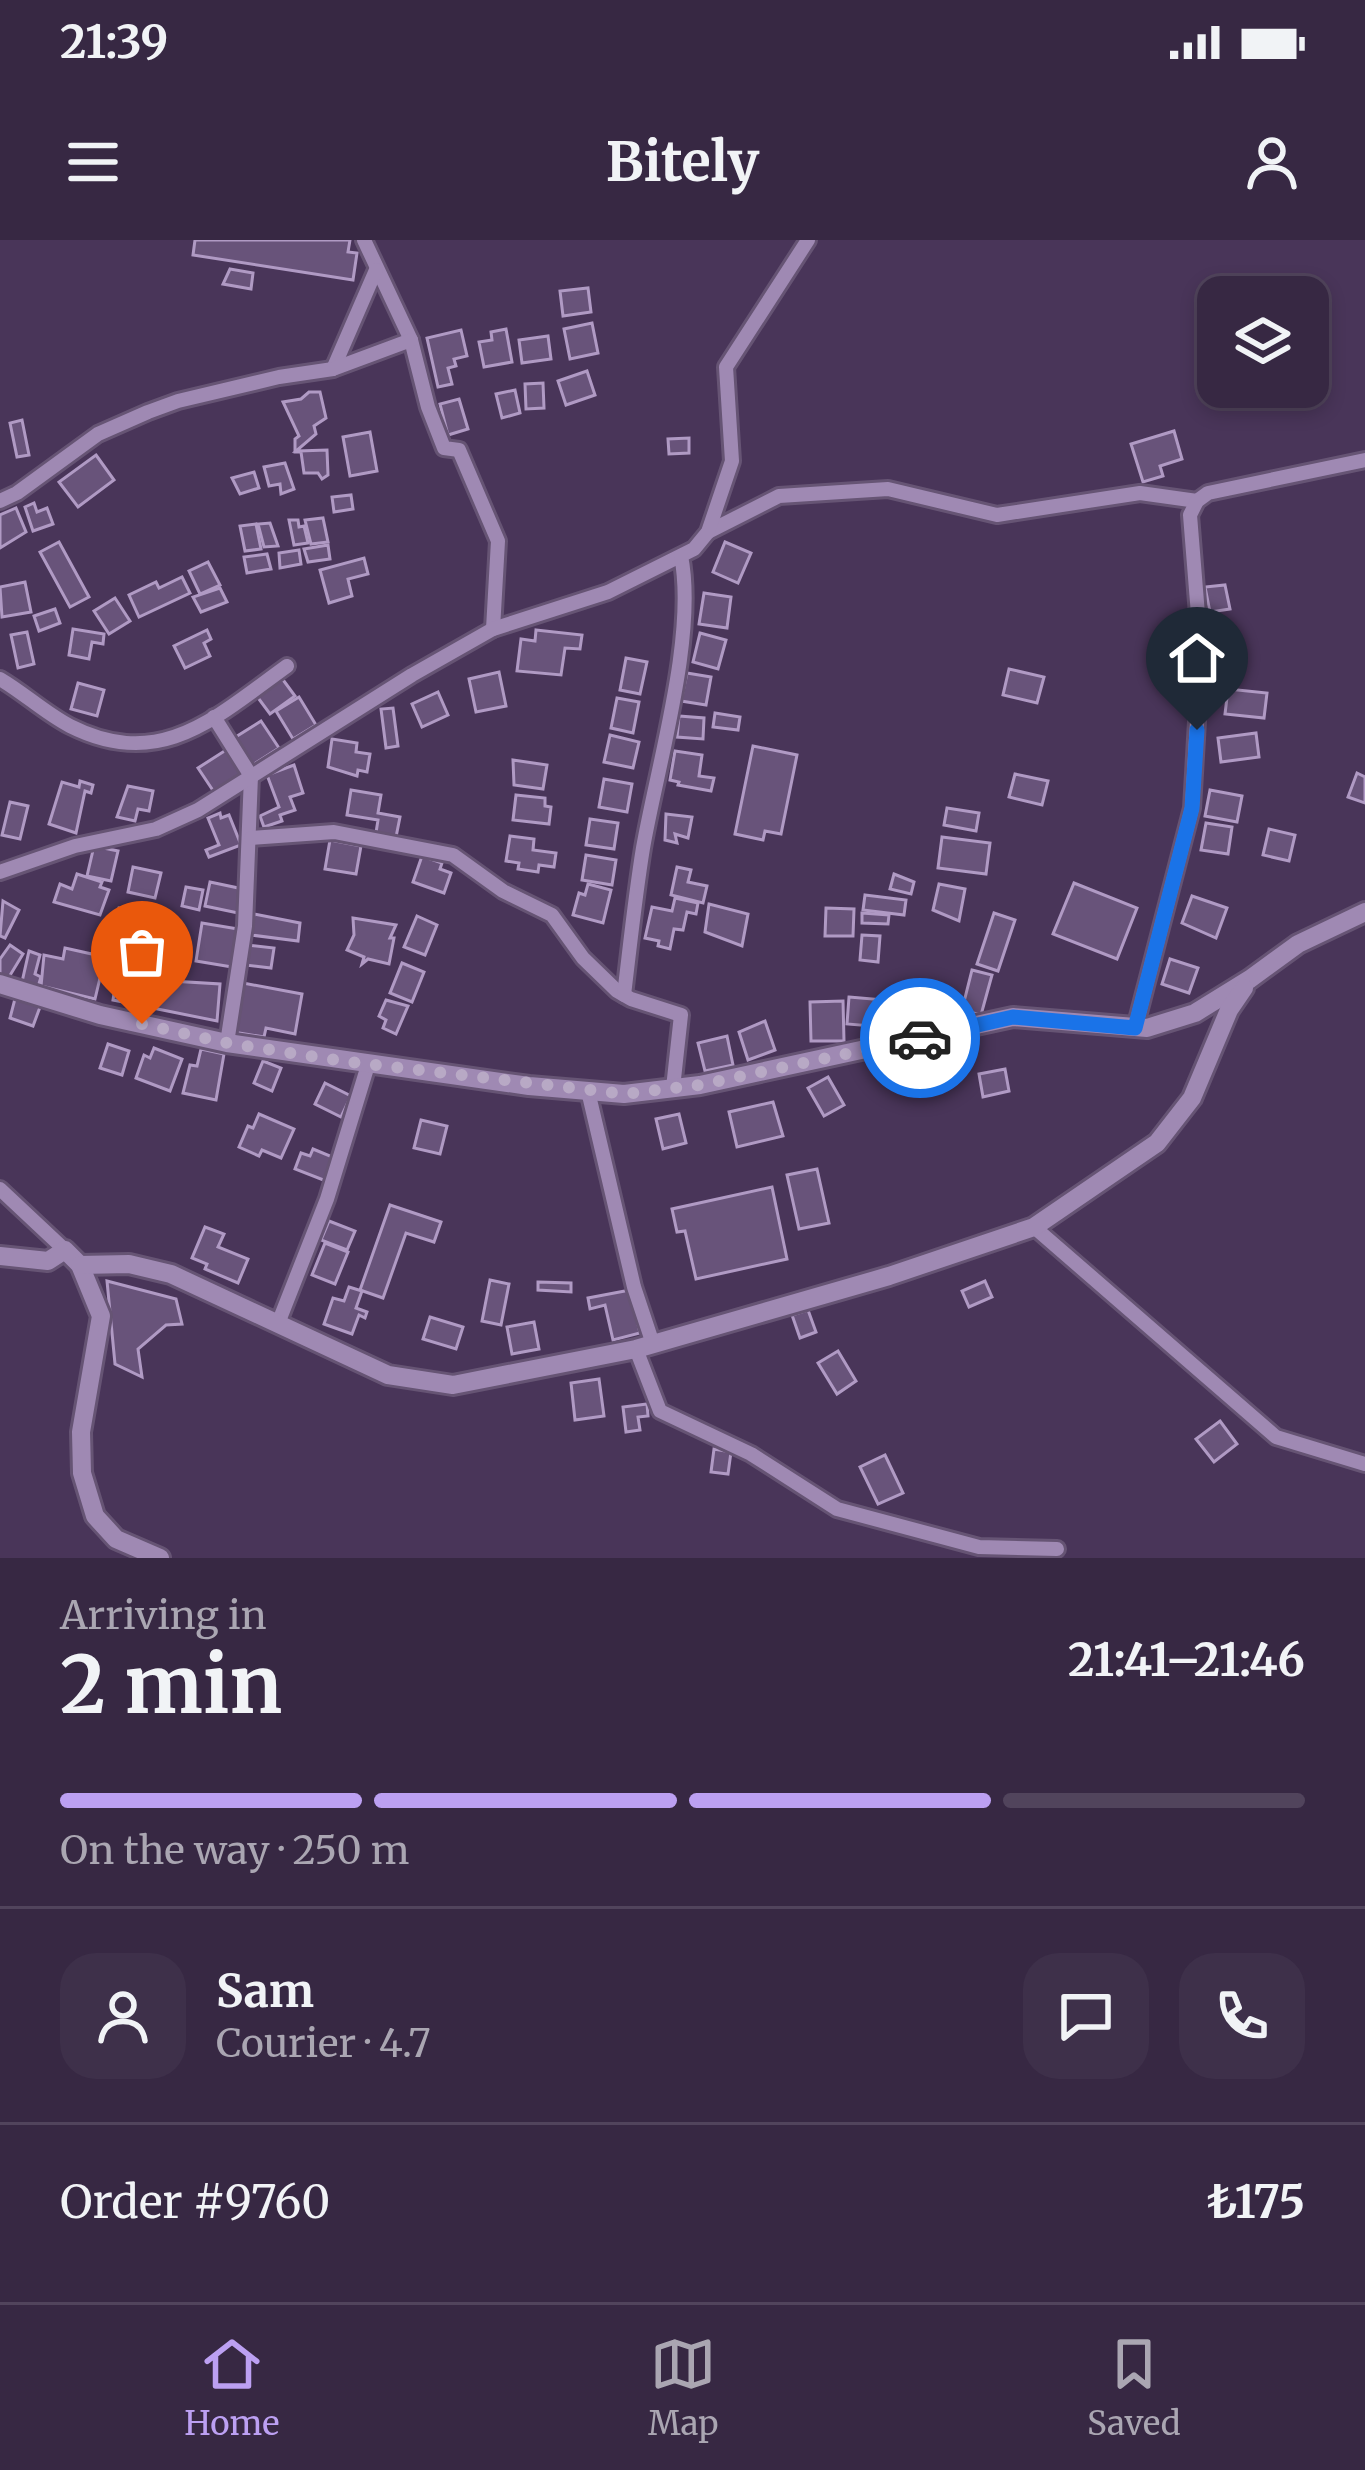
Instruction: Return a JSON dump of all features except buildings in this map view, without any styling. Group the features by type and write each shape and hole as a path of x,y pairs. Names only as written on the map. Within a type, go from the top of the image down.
{"street":[{"path":"364,240 411,340 444,448 459,450 498,541 493,629"},
{"path":"0,872 75,846 156,829 198,810 493,629 608,592 694,549 708,532 732,460 726,367 808,240"},
{"path":"333,369 376,270"},
{"path":"0,501 17,494 98,434 148,412 279,376 333,369 411,340"},
{"path":"1135,1028 1192,808 1201,652 1190,514 1208,493 1365,460"},
{"path":"708,532 779,496 888,489 997,515 1140,494 1197,501"},
{"path":"624,995 643,852 676,680 686,588 681,556"},
{"path":"0,679 68,725 136,746 174,738 214,717 287,665"},
{"path":"214,717 250,776 245,926 227,1043"},
{"path":"250,838 334,832 453,855 503,891 552,915 583,958 624,995 681,1015 673,1088"},
{"path":"0,985 100,1015 227,1043 368,1065 624,1094 673,1088 1013,1017 1147,1028 1195,1013 1298,944 1365,912"},
{"path":"80,1265 129,1264 171,1274 388,1376 453,1385 645,1347 889,1276 1034,1226 1157,1143 1192,1098 1229,1010 1250,980"},
{"path":"279,1321 327,1198 368,1065"},
{"path":"588,1091 660,1412 752,1454 837,1508 979,1546 1057,1550"},
{"path":"0,1189 80,1265 100,1316 81,1432 82,1473 95,1516 116,1538 160,1558"},
{"path":"1034,1226 1276,1437 1365,1464"},
{"path":"0,1256 48,1261 65,1250"}],"way so far":[{"path":"142,1024 342,1061 624,1094 700,1085 920,1038"}],"route":[{"path":"920,1038 1013,1017 1135,1028 1192,808 1197,730"}]}
